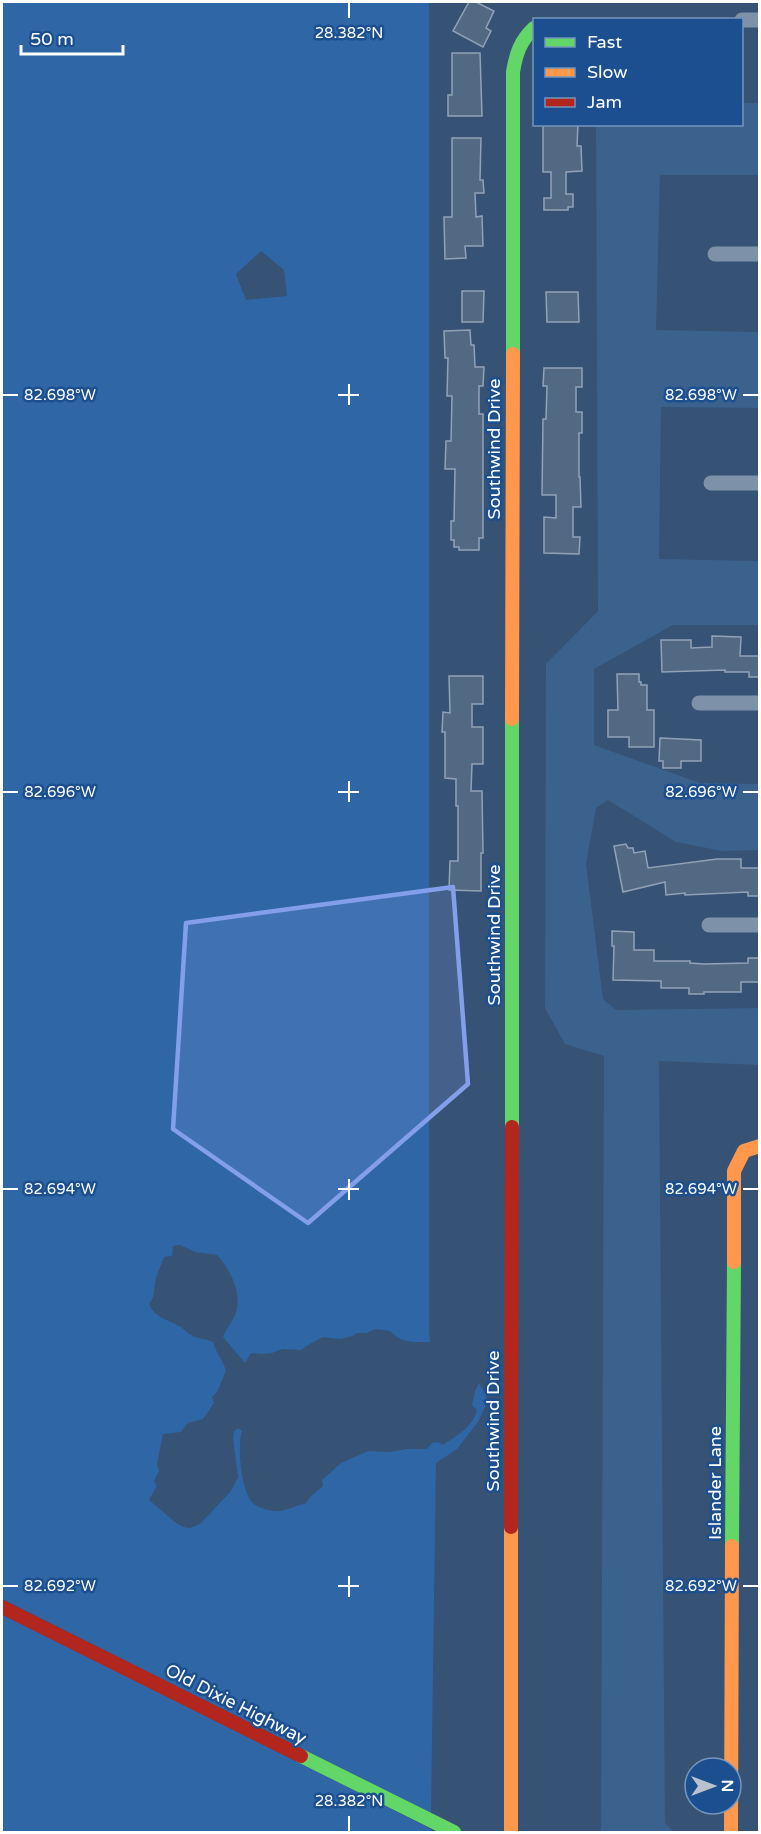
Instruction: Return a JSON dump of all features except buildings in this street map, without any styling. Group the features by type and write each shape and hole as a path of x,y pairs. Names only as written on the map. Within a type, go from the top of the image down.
{"street":[{"path":"743,20 759,20"},
{"name":"Southwind Drive","path":"511,1833 513,84 516,50 533,29"},
{"path":"715,254 759,254"},
{"path":"711,483 759,483"},
{"path":"699,703 759,703"},
{"path":"709,925 759,925"},
{"name":"Islander Lane","path":"731,1833 735,1171 744,1151 759,1146"},
{"name":"Old Dixie Highway","path":"2,1606 454,1833"}],"highlighted area":[{"path":"453,887 468,1084 308,1223 173,1129 186,923"}],"shaded area":[{"path":"2,2 429,2 430,1342 409,1341 399,1338 390,1331 375,1329 340,1339 323,1337 301,1350 283,1349 272,1353 251,1353 245,1363 223,1337 235,1315 237,1305 234,1282 226,1267 217,1255 195,1252 180,1245 173,1246 172,1256 164,1257 149,1304 162,1318 193,1336 213,1342 226,1371 217,1392 212,1397 214,1403 203,1419 188,1423 181,1432 163,1434 157,1464 159,1471 154,1481 157,1486 149,1500 183,1527 190,1528 200,1524 231,1491 238,1477 233,1438 238,1428 242,1431 240,1447 242,1476 251,1501 259,1507 274,1511 305,1504 323,1486 322,1480 341,1463 368,1451 427,1449 432,1443 438,1442 443,1445 468,1426 475,1416 477,1410 472,1405 479,1383 488,1400 478,1422 457,1449 436,1463 431,1813 2,1599","holes":["261,251 284,270 287,296 246,300 236,274"]},
{"path":"743,103 759,103 759,175 660,175 656,330 759,332 759,408 661,407 659,559 759,561 759,625 673,625 594,669 594,745 700,783 760,784 759,850 722,851 676,842 608,800 596,808 586,864 603,999 616,1010 760,1008 759,1065 659,1061 665,1823 674,1832 601,1832 604,1056 565,1044 545,1008 546,664 598,611 596,126 743,126"},
{"path":"2,1614 431,1829 431,1832 2,1832"}],"traffic: fast":[{"path":"513,354 513,72 519,48 533,29"},
{"path":"512,719 512,1127"},
{"path":"732,1546 734,1262"},
{"path":"301,1756 454,1832"}],"traffic: slow":[{"path":"512,719 513,354"},
{"path":"734,1262 734,1171 744,1151 760,1146"},
{"path":"511,1527 511,1832"},
{"path":"731,1832 732,1546"}],"traffic: jam":[{"path":"511,1527 512,1127"},
{"path":"2,1607 301,1756"}]}
